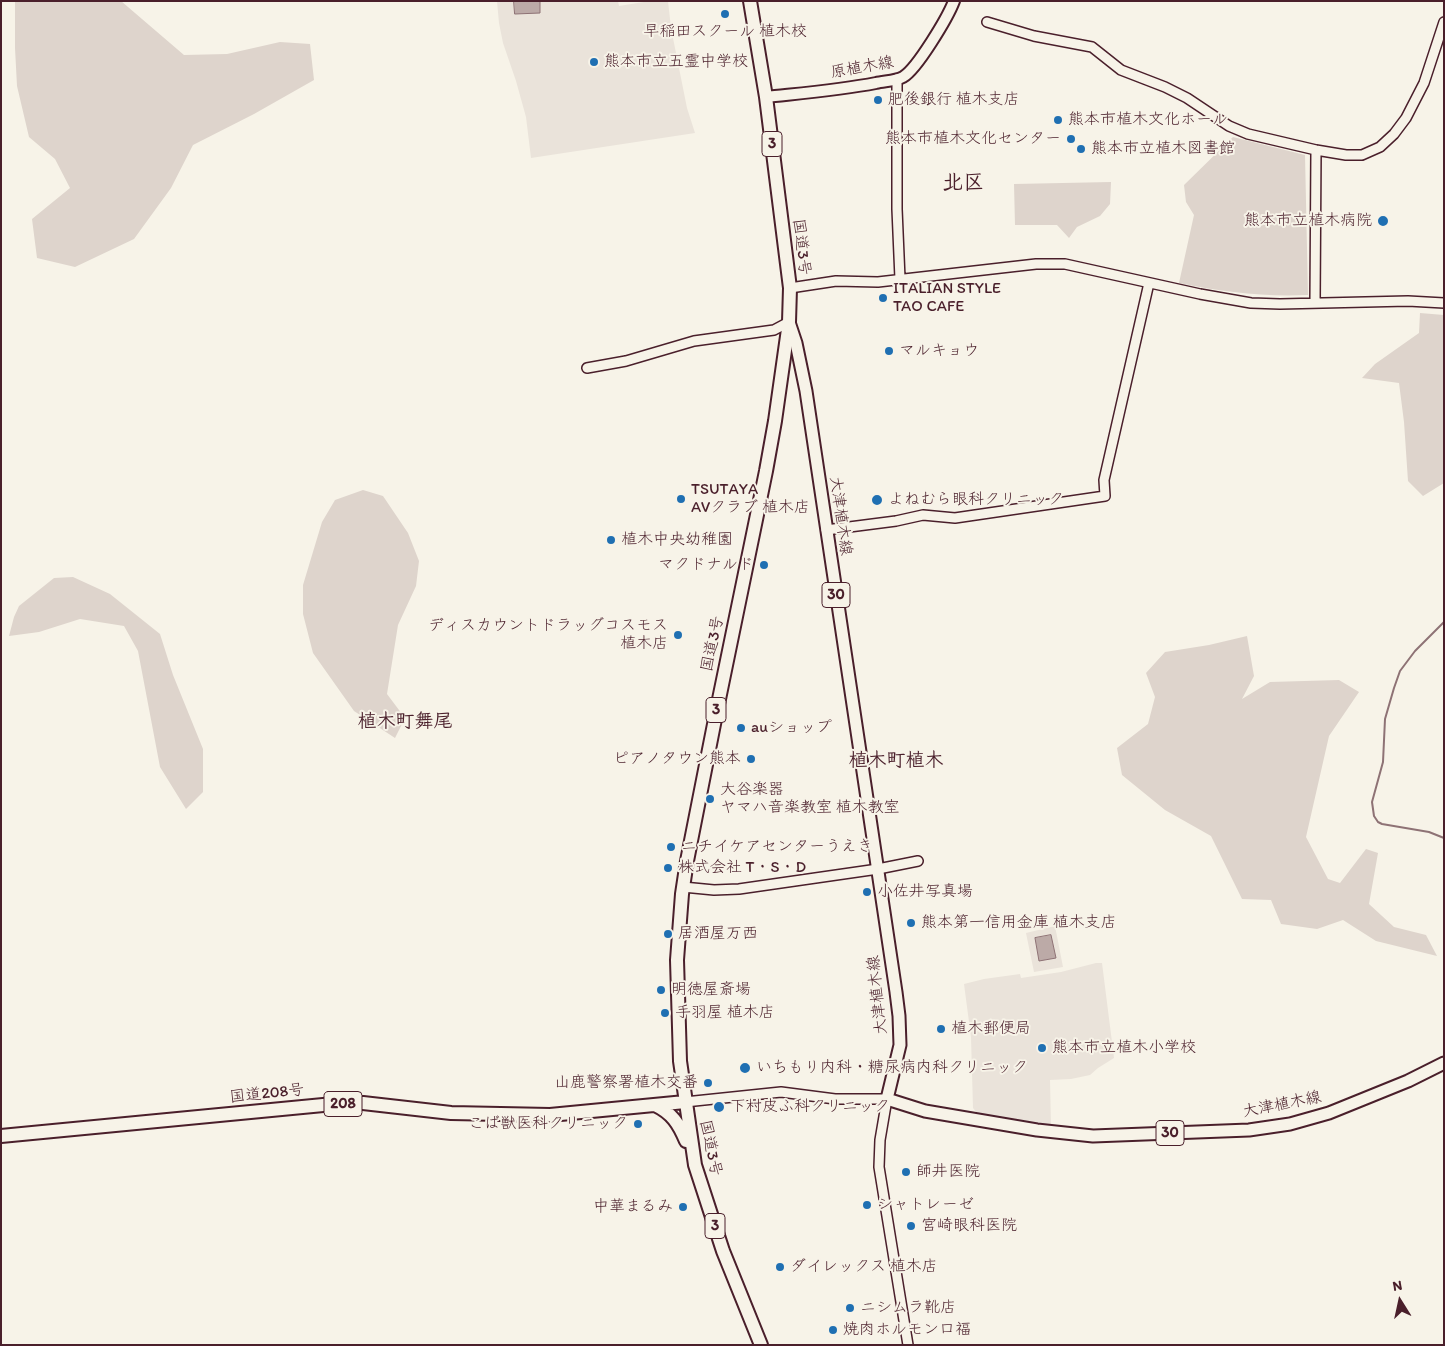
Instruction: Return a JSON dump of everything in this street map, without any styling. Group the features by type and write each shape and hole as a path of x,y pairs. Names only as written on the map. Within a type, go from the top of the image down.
{"highway":[{"name":"国道3号","path":"750,1 766,97 790,288 789,322 775,421 716,709 683,887 677,960 680,1061 695,1165 723,1251 761,1345"},
{"name":"国道208号","path":"1,1136 363,1103 451,1112 550,1115 685,1102"},
{"path":"655,1105 671,1115 678,1124 695,1165"}],"main road":[{"name":"原植木線","path":"766,97 860,86 902,77 916,63 950,14 954,1"},
{"name":"大津植木線","path":"789,322 796,344 806,391 899,1016 900,1045 887,1099 925,1112 1037,1130 1093,1136 1249,1130 1290,1124 1329,1113 1408,1081 1444,1063"}],"street":[{"path":"987,22 1034,36 1092,47 1121,70 1165,87 1187,98 1229,126 1248,134 1346,155 1362,155 1380,147 1394,134 1406,118 1424,83 1444,22"},
{"path":"897,79 897,209 900,279"},
{"path":"1315,302 1316,150"},
{"path":"790,288 836,281 878,282 1036,264 1065,264 1200,294 1251,302 1280,304 1408,300 1444,302"},
{"path":"826,530 896,521 922,515 955,518 1105,496 1104,480 1149,283"},
{"path":"587,368 626,361 694,341 774,330 789,322"},
{"path":"683,887 714,890 740,889 878,869 918,861"},
{"path":"685,1102 782,1092 835,1099 887,1099 880,1140 879,1167 908,1345"}],"shaded area":[{"path":"15,1 121,1 184,55 227,54 280,42 310,44 314,80 254,114 193,145 171,188 134,239 75,267 37,258 32,219 70,188 55,159 29,137 17,86"},
{"name":"熊本市立五霊中学校","path":"497,1 618,1 619,6 650,1 668,1 671,28 687,108 695,133 531,158 526,117 503,43"},
{"path":"514,1 540,1 540,13 515,14"},
{"path":"1233,137 1305,155 1308,295 1243,293 1179,283 1194,215 1186,202 1184,185"},
{"path":"1111,182 1110,204 1100,216 1077,227 1069,238 1057,225 1015,225 1014,184"},
{"path":"1420,313 1444,315 1444,483 1423,496 1408,481 1399,383 1362,378 1375,364 1419,333"},
{"path":"363,490 383,496 408,533 419,561 416,586 398,625 387,694 405,718 395,738 354,711 313,653 303,614 303,585 322,522 335,500"},
{"path":"73,577 110,594 160,634 173,675 203,749 203,792 186,809 160,767 138,651 124,626 80,619 39,632 9,636 19,606 54,578"},
{"path":"1247,636 1254,676 1242,699 1270,682 1339,680 1359,692 1329,736 1306,837 1328,879 1340,883 1366,849 1378,853 1369,904 1394,927 1426,935 1437,956 1376,941 1343,920 1317,929 1281,924 1271,900 1242,899 1211,836 1165,810 1122,775 1117,748 1148,724 1155,697 1146,673 1165,652 1209,645"},
{"path":"1055,926 1063,967 1034,972 1026,933"},
{"path":"1051,935 1056,958 1039,961 1035,938"},
{"name":"熊本市立植木小学校","path":"1102,963 1114,1058 1090,1075 1071,1079 1050,1080 1051,1127 977,1113 973,1108 971,1037 964,984 1020,974 1021,978 1061,972"}],"waterway":[{"path":"1444,622 1415,651 1400,671 1385,719 1383,762 1372,802 1374,816 1378,822 1429,832 1444,838"}],"place":[{"name":"早稲田スクール 植木校","path":"725,14"},
{"name":"熊本市立五霊中学校","path":"594,62"},
{"name":"肥後銀行 植木支店","path":"878,100"},
{"name":"熊本市植木文化ホール","path":"1058,120"},
{"name":"熊本市植木文化センター","path":"1071,139"},
{"name":"熊本市立植木図書館","path":"1081,149"},
{"name":"熊本市立植木病院","path":"1383,221"},
{"name":"ITALIAN STYLE TAO CAFE","path":"883,298"},
{"name":"マルキョウ","path":"889,351"},
{"name":"TSUTAYA AVクラブ 植木店","path":"681,499"},
{"name":"よねむら眼科クリニック","path":"877,500"},
{"name":"植木中央幼稚園","path":"611,540"},
{"name":"マクドナルド","path":"764,565"},
{"name":"ディスカウントドラッグコスモス 植木店","path":"678,635"},
{"name":"auショップ","path":"741,728"},
{"name":"ピアノタウン熊本","path":"751,759"},
{"name":"大谷楽器 ヤマハ音楽教室 植木教室","path":"710,799"},
{"name":"ニチイケアセンターうえき","path":"671,847"},
{"name":"株式会社 T・S・D","path":"668,868"},
{"name":"小佐井写真場","path":"867,892"},
{"name":"熊本第一信用金庫 植木支店","path":"911,923"},
{"name":"居酒屋万西","path":"668,934"},
{"name":"明徳屋斎場","path":"661,990"},
{"name":"手羽屋 植木店","path":"665,1013"},
{"name":"植木郵便局","path":"941,1029"},
{"name":"熊本市立植木小学校","path":"1042,1048"},
{"name":"いちもり内科・糖尿病内科クリニック","path":"745,1068"},
{"name":"山鹿警察署植木交番","path":"708,1083"},
{"name":"下村皮ふ科クリニック","path":"719,1107"},
{"name":"こば獣医科クリニック","path":"638,1124"},
{"name":"師井医院","path":"906,1172"},
{"name":"シャトレーゼ","path":"867,1205"},
{"name":"中華まるみ","path":"683,1207"},
{"name":"宮崎眼科医院","path":"911,1226"},
{"name":"ダイレックス 植木店","path":"780,1267"},
{"name":"ニシムラ靴店","path":"850,1308"},
{"name":"焼肉ホルモン口福","path":"833,1330"}],"district":[{"name":"北区","path":"963,184"},
{"name":"植木町舞尾","path":"405,722"},
{"name":"植木町植木","path":"896,761"}]}
